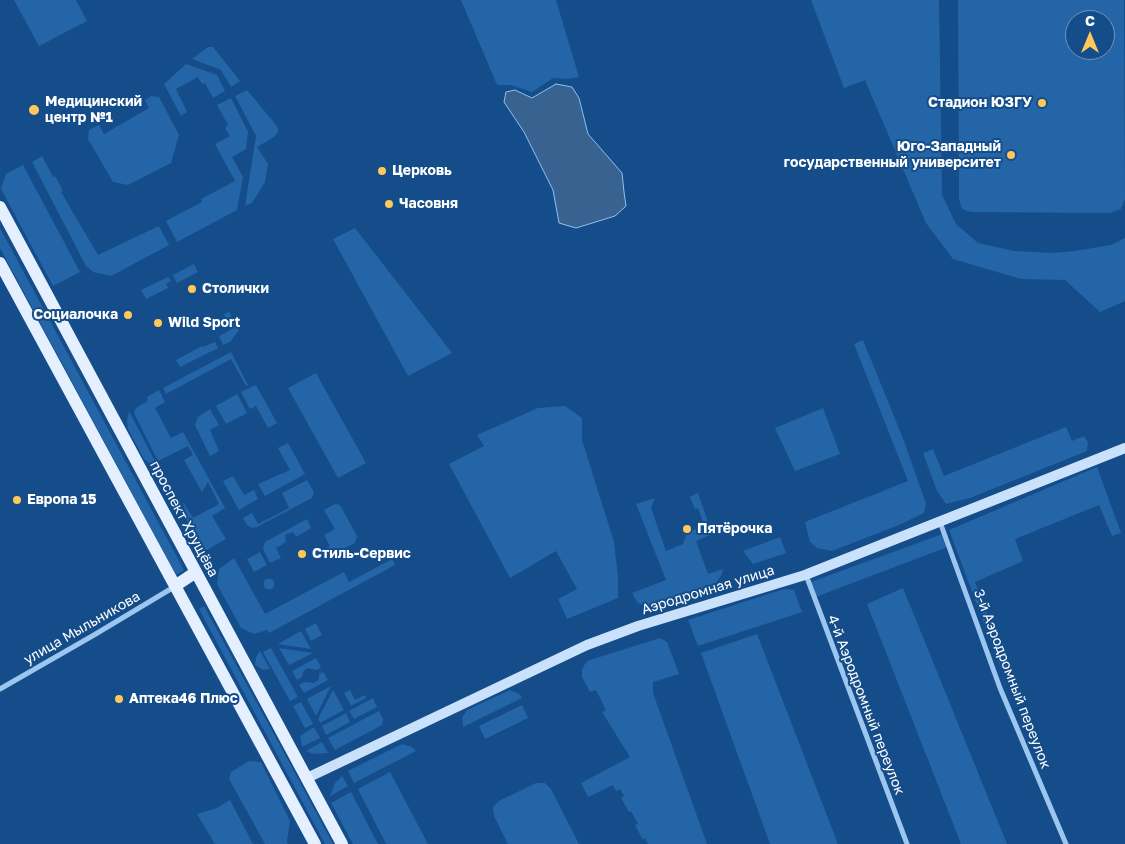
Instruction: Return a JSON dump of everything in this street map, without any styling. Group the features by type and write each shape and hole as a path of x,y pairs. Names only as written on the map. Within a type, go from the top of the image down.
{"main road":[{"name":"проспект Хрущёва","path":"0,207 342,844"},
{"path":"0,263 315,844"},
{"path":"175,586 196,572"}],"street":[{"name":"Аэродромная улица","path":"307,778 587,645 638,626 805,574 1125,448"},
{"name":"3-й Аэродромный переулок","path":"940,522 1000,688 1066,844"},
{"name":"4-й Аэродромный переулок","path":"805,574 907,844"},
{"name":"улица Мыльникова","path":"0,688 94,636 175,586"}],"shaded area":[{"path":"14,0 76,0 87,21 39,46"},
{"path":"461,0 556,0 579,77 568,79 553,78 532,92 511,85 497,85"},
{"path":"811,0 939,0 942,195 956,224 978,243 1014,251 1052,253 1075,251 1111,245 1125,238 1125,301 1100,312 1065,280 1021,279 953,259 926,223 865,80 844,88"},
{"name":"Стадион ЮЗГУ","path":"958,0 1124,0 1125,199 1121,209 1110,213 971,212 962,209 959,199"},
{"path":"208,47 213,47 240,81 231,87 221,70 192,59"},
{"path":"186,64 217,75 225,91 213,98 205,83 202,84 198,77 176,89 187,112 181,116 164,84"},
{"path":"556,84 572,87 579,98 588,134 622,173 626,206 615,216 576,228 559,223 553,190 524,132 504,102 506,92 515,90 532,98"},
{"path":"247,90 277,126 278,132 274,137 257,147 268,164 265,182 252,203 245,206 256,136 235,96"},
{"path":"151,96 159,97 179,135 171,163 128,185 113,182 88,139 89,130 99,125 104,134 149,108 145,100"},
{"path":"231,98 248,132 246,149 232,157 243,177 237,210 177,242 166,221 202,202 201,199 235,181 215,144 230,136 225,128 228,125 217,105"},
{"path":"42,156 98,255 159,226 169,245 111,276 93,272 86,266 32,162"},
{"path":"23,165 80,272 53,286 1,189 6,174"},
{"path":"0,228 184,570 176,575 0,248"},
{"path":"355,228 452,353 408,376 333,239"},
{"path":"194,264 198,272 177,283 173,275"},
{"path":"168,277 171,281 166,284 168,288 146,299 141,290"},
{"path":"229,312 239,330 230,342 223,345 219,336 231,330 224,314"},
{"path":"863,340 904,441 926,504 924,513 899,525 832,551 817,548 810,542 805,522 908,481 854,344"},
{"path":"215,342 218,348 180,367 176,360 202,346"},
{"path":"231,352 248,385 246,386 231,359 166,394 163,388"},
{"path":"316,373 366,463 338,478 288,388"},
{"path":"256,385 277,423 268,428 256,406 250,409 241,392"},
{"path":"159,390 165,402 155,408 171,438 183,432 225,508 212,516 226,539 205,551 195,549 194,547 199,543 196,538 191,541 183,502 193,518 219,504 208,482 202,492 184,460 193,455 188,446 158,461 134,413 136,408 148,401 147,397"},
{"path":"237,394 247,413 226,424 216,406"},
{"path":"565,406 582,418 582,440 614,542 618,577 618,598 567,619 558,599 577,589 556,551 510,578 449,464 484,446 477,435 538,408"},
{"path":"823,408 840,454 795,471 775,428"},
{"path":"210,409 219,425 210,430 219,451 210,456 195,425 198,417"},
{"path":"129,411 160,471 144,459 128,429"},
{"path":"1066,427 1072,441 1084,436 1088,442 1087,451 970,498 946,504 937,491 923,453 933,449 944,476"},
{"path":"288,443 305,474 265,496 258,484 290,470 278,448"},
{"path":"1097,467 1121,533 1112,536 1099,505 1015,539 1023,561 975,582 1007,666 1001,669 949,530"},
{"path":"233,476 244,495 254,490 258,499 239,510 223,481"},
{"path":"307,480 314,492 312,498 257,527 252,528 247,525 243,518 252,513 258,524 289,508 282,493"},
{"path":"698,493 712,534 696,541 708,574 723,569 722,574 712,589 650,610 637,602 632,593 666,580 636,504 655,498 651,508 666,551 683,544 687,533 704,525 698,508 695,509 690,497"},
{"path":"335,504 340,505 357,536 355,543 327,557 323,550 330,546 324,535 335,529 324,510"},
{"path":"307,519 311,528 296,537 293,532 285,535 286,542 276,548 281,558 270,563 263,549 265,542"},
{"path":"945,533 950,546 813,598 808,583"},
{"path":"780,537 786,553 753,564 743,551"},
{"path":"260,552 267,565 254,572 247,559"},
{"path":"234,558 265,614 344,572 349,582 392,559 395,565 269,633 267,630 254,634 241,628 217,584 219,569"},
{"path":"269,578 275,584 269,590 263,584"},
{"path":"903,588 1007,844 961,844 867,604"},
{"path":"784,589 794,590 802,612 698,646 688,620"},
{"path":"204,606 333,844 325,844 199,609"},
{"path":"316,623 322,635 311,641 305,629"},
{"path":"301,631 311,649 278,644"},
{"path":"757,634 838,844 770,844 701,653"},
{"path":"660,638 667,642 679,674 653,682 653,693 707,844 648,844 645,838 643,840 635,825 638,824 621,798 624,796 620,789 616,791 613,785 588,797 581,783 630,757 602,712 606,710 596,690 590,692 582,677 582,669 587,661"},
{"path":"271,648 298,697 290,701 263,652"},
{"path":"279,648 313,653 289,665"},
{"path":"260,651 270,669 263,670 255,665 256,657"},
{"path":"316,658 321,667 317,670 307,668 303,672 302,677 297,680 292,671"},
{"path":"323,672 328,680 304,693 299,685 305,682 314,683 319,679 319,674"},
{"path":"331,686 316,716 307,699"},
{"path":"333,690 344,710 320,723 318,719"},
{"path":"350,690 355,700 365,695 366,698 351,706 344,693"},
{"path":"510,690 519,694 522,698 463,727 462,718 467,710"},
{"path":"373,698 377,707 354,719 349,711"},
{"path":"301,702 313,724 305,728 293,706"},
{"path":"522,705 528,718 485,739 479,726"},
{"path":"379,711 383,719 382,725 335,750 328,738"},
{"path":"346,713 350,722 326,735 322,726"},
{"path":"314,727 320,738 302,747 300,736"},
{"path":"322,742 328,753 314,754 306,751"},
{"path":"402,744 412,747 416,751 354,783 348,771"},
{"path":"249,761 261,762 290,821 288,844 265,844 229,779 231,772"},
{"path":"390,772 428,844 386,844 358,789"},
{"path":"342,776 348,786 330,796 335,783"},
{"path":"536,783 545,783 551,789 579,844 508,844 494,816 493,807 499,801"},
{"path":"351,792 378,844 353,844 331,803"},
{"path":"230,800 253,844 215,844 197,814 217,808"}],"place":[{"name":"Стадион ЮЗГУ","path":"1042,103"},
{"name":"Медицинский центр №1","path":"34,110"},
{"name":"Юго-Западный государственный университет","path":"1011,155"},
{"name":"Церковь","path":"382,171"},
{"name":"Часовня","path":"389,204"},
{"name":"Столички","path":"192,289"},
{"name":"Социалочка","path":"128,315"},
{"name":"Wild Sport","path":"158,323"},
{"name":"Европа 15","path":"17,500"},
{"name":"Пятёрочка","path":"687,529"},
{"name":"Стиль-Сервис","path":"302,554"},
{"name":"Аптека46 Плюс","path":"119,699"}]}
